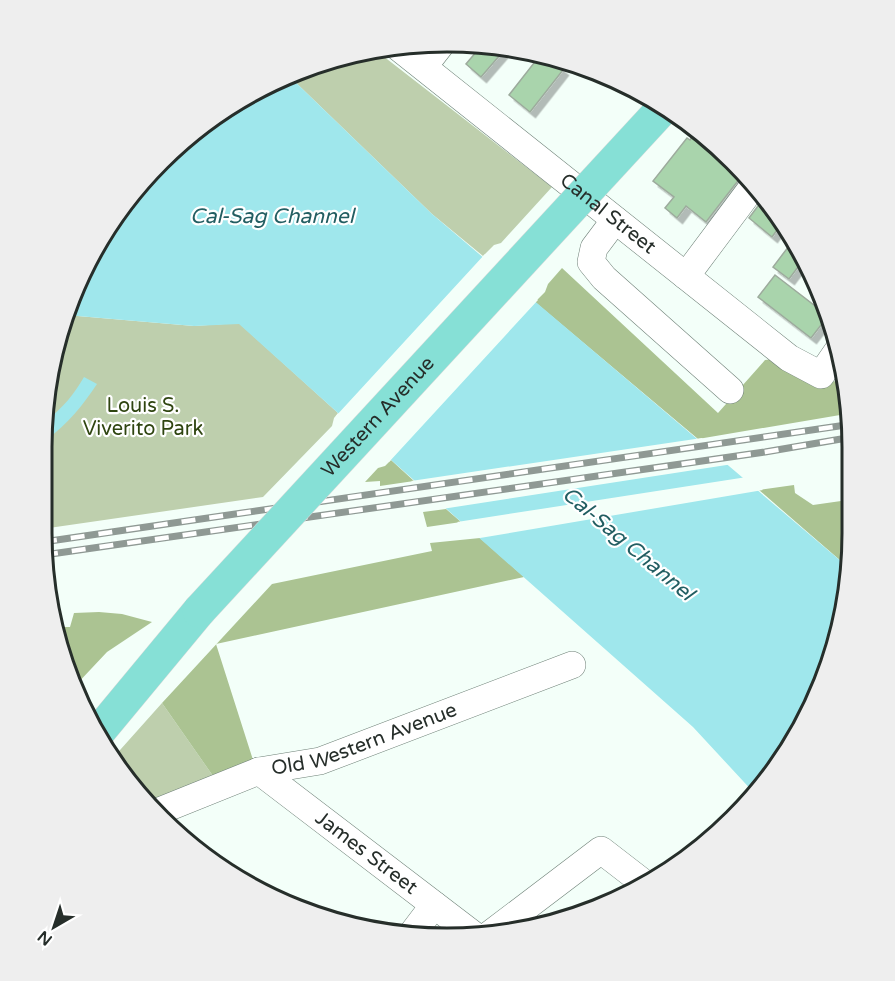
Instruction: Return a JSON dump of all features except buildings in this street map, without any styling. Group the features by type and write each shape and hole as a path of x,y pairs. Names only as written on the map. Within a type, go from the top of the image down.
{"main road":[{"name":"Western Avenue","path":"136,679 658,113"},
{"path":"95,712 136,679"},
{"path":"103,726 136,679"}],"street":[{"path":"424,66 434,53"},
{"name":"Canal Street","path":"408,55 789,358 821,375 832,359"},
{"path":"686,276 749,192"},
{"path":"615,220 594,248 591,262 604,278 730,390"},
{"name":"Old Western Avenue","path":"164,809 259,771 320,761 572,665"},
{"name":"James Street","path":"259,771 464,928"},
{"path":"503,924 601,850 639,879"},
{"path":"417,927 434,905"}],"green space":[{"path":"385,58 552,187 501,243 494,245 483,256 432,214 296,83 345,66"},
{"path":"562,268 718,413 765,360 774,359 814,382 837,381 841,415 698,439 535,302 545,292 548,284"},
{"name":"Louis S. Viverito Park","path":"75,316 194,326 239,323 338,413 332,426 263,497 52,528 53,422 60,370"},
{"path":"391,460 414,481 380,486 380,481 365,482 378,468 385,466"},
{"path":"794,485 795,493 813,505 842,501 842,562 759,490"},
{"path":"446,509 461,522 427,527 423,512"},
{"path":"480,538 524,577 217,644 272,584 432,551 430,543"},
{"path":"74,613 122,614 152,622 107,652 81,680 64,627 70,627"},
{"path":"216,644 253,760 213,776 162,703"},
{"path":"162,703 213,776 155,799 118,752"}],"water":[{"name":"Cal-Sag Channel","path":"296,83 432,214 842,562 835,611 822,660 790,731 761,774 749,788 693,727 239,324 194,326 75,316 105,250 134,207 168,168 228,119 250,105"},
{"path":"84,377 97,384 75,414 53,435 54,414"}],"pier":[{"path":"485,254 538,300 389,462 336,416"},
{"path":"702,438 733,464 442,509 411,481"},
{"path":"747,477 763,490 480,538 476,538 457,522"}],"railway":[{"path":"52,541 842,426"},
{"path":"53,554 765,452 842,439"}]}
